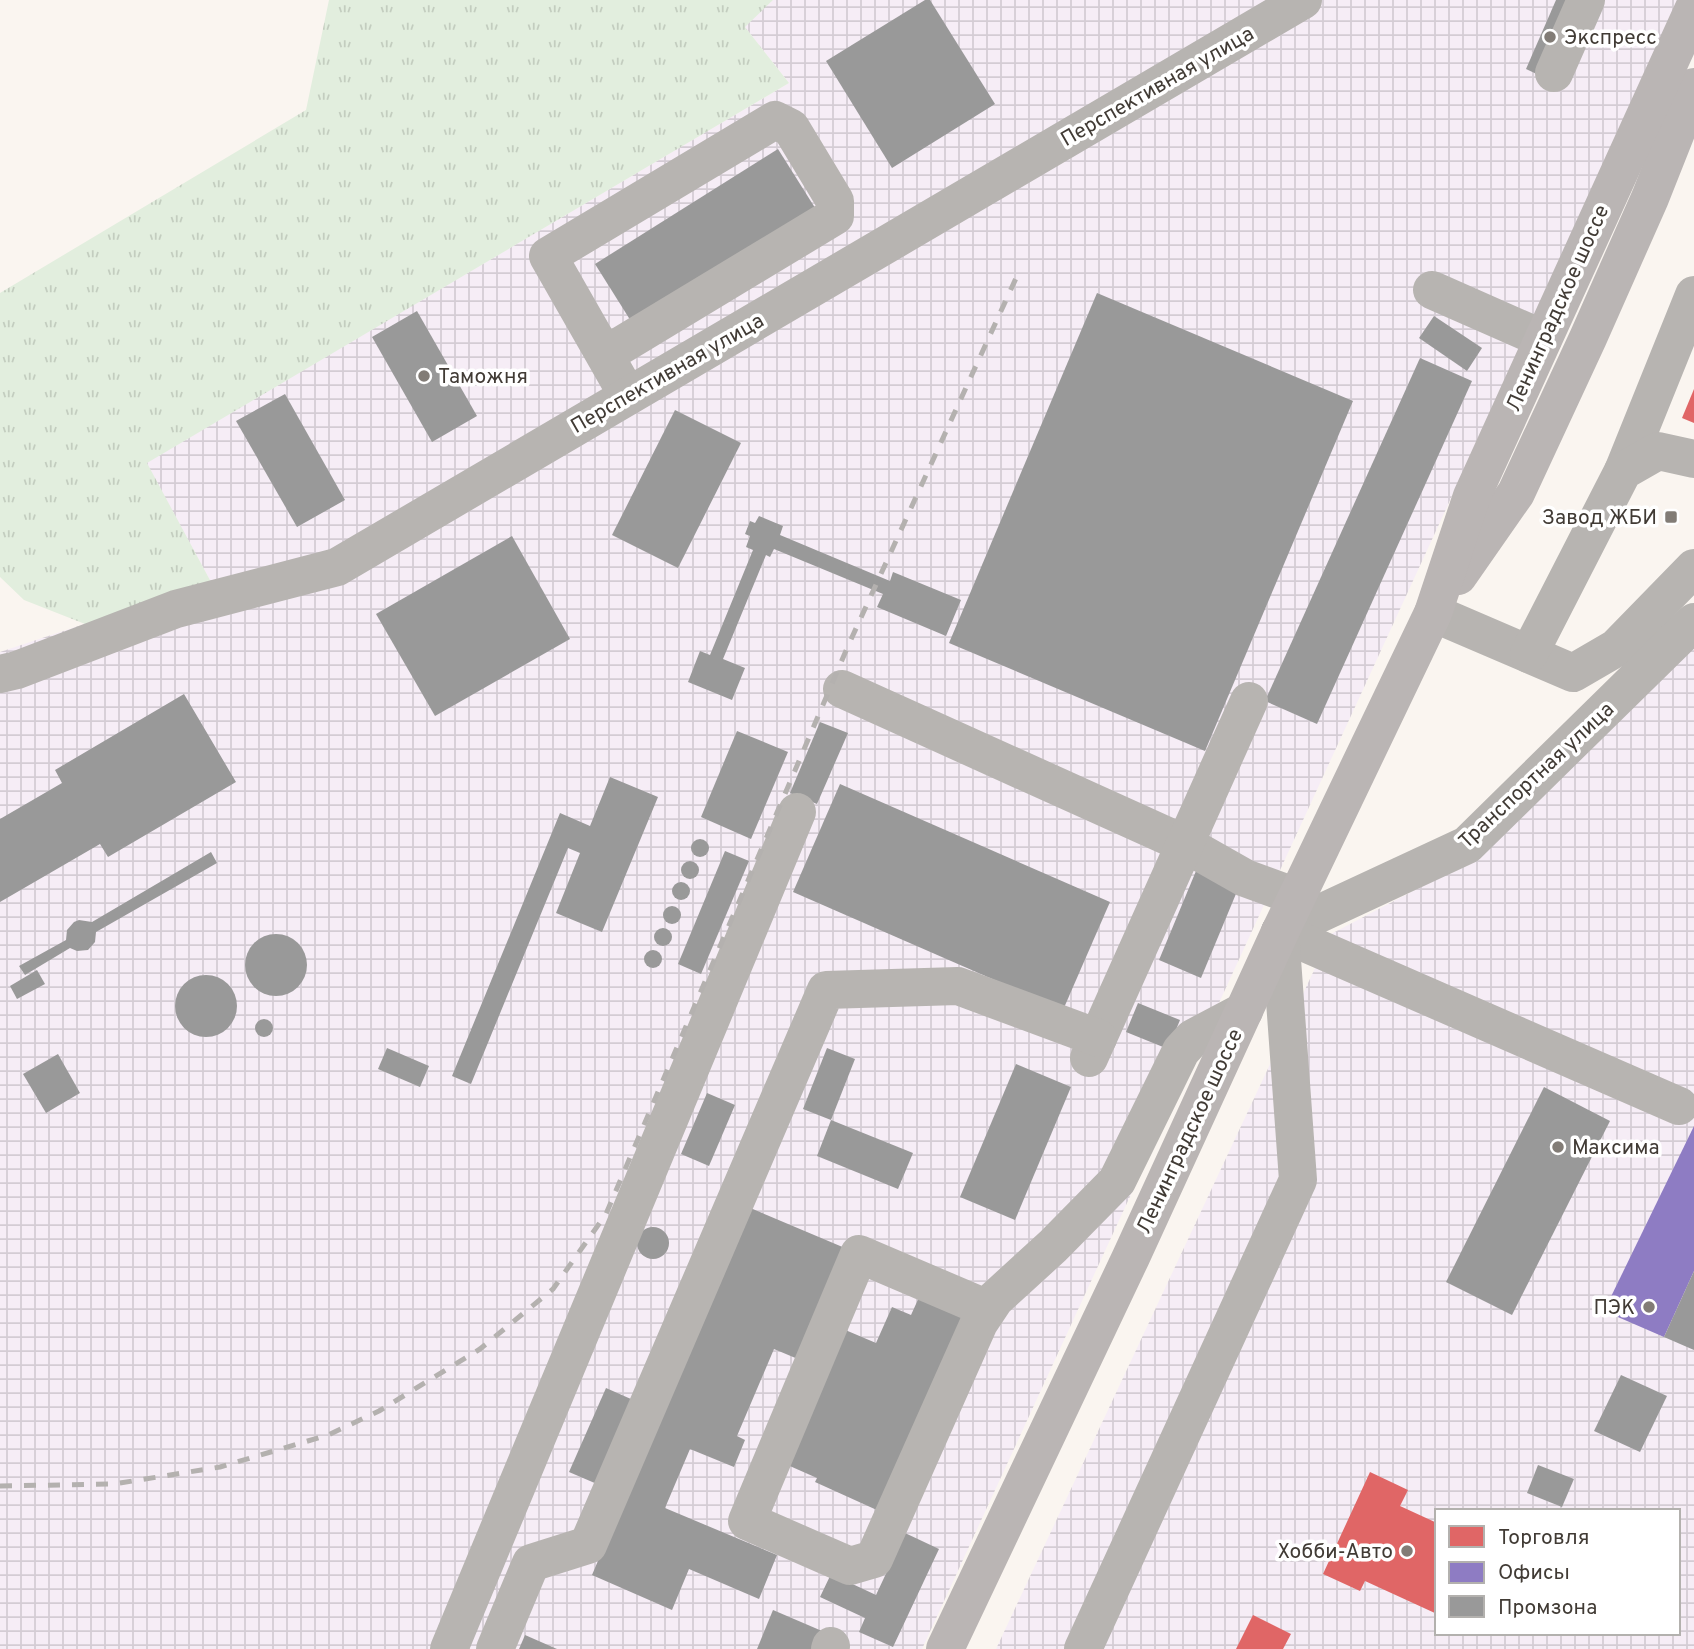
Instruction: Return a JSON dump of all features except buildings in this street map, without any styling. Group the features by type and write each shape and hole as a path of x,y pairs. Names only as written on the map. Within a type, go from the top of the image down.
{"main road":[{"name":"Ленинградское шоссе","path":"944,1649 1137,1245 1280,932 1433,613 1472,496 1694,8"},
{"name":"Ленинградское шоссе","path":"1433,613 1516,493 1633,236 1694,87"}],"street":[{"name":"Перспективная улица","path":"0,674 176,609 337,567 1303,0"},
{"path":"1554,73 1586,0"},
{"path":"606,355 835,216 835,201 791,128 775,120 548,256 628,396"},
{"path":"1432,290 1543,339"},
{"path":"1529,654 1623,471 1694,295"},
{"path":"1623,471 1658,451 1694,459"},
{"path":"1433,613 1573,673 1616,648 1694,568"},
{"name":"Транспортная улица","path":"1280,932 1467,845 1694,622"},
{"path":"842,689 1185,844 1245,878 1297,897"},
{"path":"495,1649 531,1563 588,1545 826,990 958,986 1094,1048 1249,701"},
{"path":"449,1649 797,812"},
{"path":"1083,1649 1298,1181 1280,932 1679,1106"},
{"path":"988,1310 859,1254 747,1521 850,1566 874,1559 979,1324 988,1310 995,1299 1053,1246 1117,1181 1181,1051 1193,1038 1244,1011"}],"shaded area":[{"path":"773,0 1680,0 922,1649 0,1649 0,652 211,582 146,463 789,83 744,26"},
{"path":"1694,646 1694,1649 996,1649 1331,934 1474,859"}],"green space":[{"path":"329,0 773,0 745,27 789,83 147,463 211,582 85,624 24,600 0,577 0,293 306,110"}],"railway":[{"path":"0,1486 114,1484 220,1467 328,1435 379,1411 480,1349 553,1289 606,1214 848,646 1017,276"}],"place":[{"name":"Экспресс","path":"1550,37"},
{"name":"Таможня","path":"424,376"},
{"name":"Завод ЖБИ","path":"1671,517"},
{"name":"Максима","path":"1558,1147"},
{"name":"ПЭК","path":"1649,1307"},
{"name":"Хобби-Авто","path":"1407,1551"}]}
